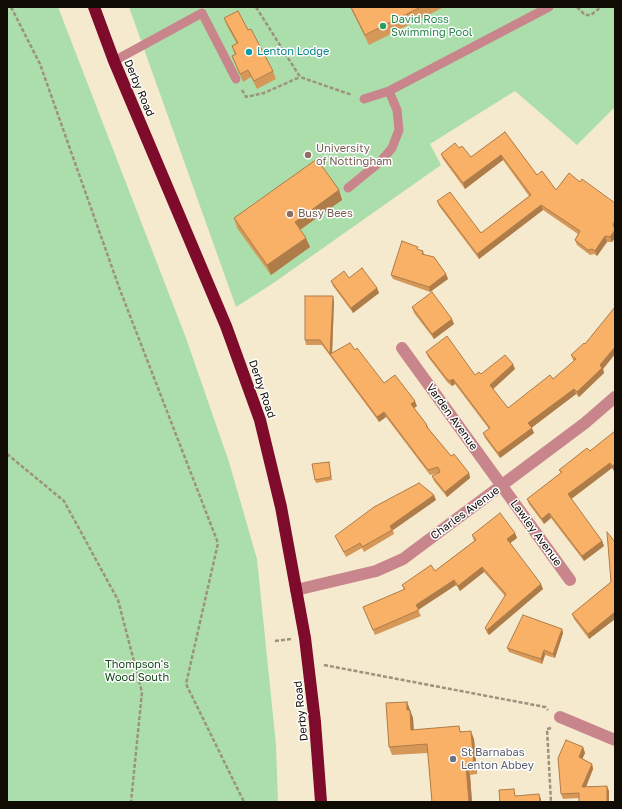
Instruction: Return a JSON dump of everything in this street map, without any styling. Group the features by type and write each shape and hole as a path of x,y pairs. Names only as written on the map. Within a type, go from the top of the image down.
{"highway":[{"name":"Derby Road","path":"94,7 114,61 226,326 260,420 281,507 308,662 316,722 321,802"}],"street":[{"name":"Varden Avenue","path":"402,348 502,486"},
{"name":"Charles Avenue","path":"296,590 354,577 388,566 403,559 585,423 615,397"},
{"name":"Lawley Avenue","path":"502,486 570,580"},
{"path":"558,716 615,740"}],"lane":[{"path":"364,99 389,91 550,7"},
{"path":"114,61 202,13 236,79"},
{"path":"348,188 381,161 392,148 399,130 398,110 389,91"}],"path":[{"path":"11,7 40,64 120,290 218,543 186,684 244,802"},
{"path":"256,7 300,77 364,99"},
{"path":"577,7 585,15 591,15 601,7"},
{"path":"236,79 246,97 264,94 300,77"},
{"path":"7,454 64,501 118,600 142,692 131,802"},
{"path":"322,664 545,707 558,716 551,728 547,729 551,802"}],"green space":[{"name":"Thompson's Wood South","path":"7,7 58,7 186,338 229,462 257,559 276,745 278,802 7,802"},
{"name":"University of Nottingham","path":"129,7 615,7 615,107 577,145 515,91 430,144 441,165 272,284 236,307"}],"building":[{"path":"351,7 421,7 365,35"},
{"name":"Lenton Lodge","path":"238,11 248,30 251,29 273,71 254,81 248,70 240,74 232,56 236,54 232,46 238,43 224,18"},
{"path":"505,132 537,175 542,171 556,190 569,173 580,182 582,179 615,203 615,221 613,224 615,230 610,237 605,236 595,251 592,249 588,250 575,240 580,231 541,205 477,254 437,201 450,192 481,233 531,195 501,155 463,183 441,154 455,143 459,148 462,146 471,157"},
{"name":"Busy Bees","path":"317,159 339,190 295,222 306,238 267,265 234,218"},
{"path":"402,241 418,247 417,249 423,251 422,254 434,257 446,274 429,287 391,275"},
{"path":"362,268 377,288 351,308 331,281 344,271 349,278"},
{"path":"432,292 452,319 432,334 412,307"},
{"path":"305,296 333,296 330,354 320,340 305,340"},
{"path":"615,307 615,347 600,365 602,368 577,392 574,389 528,423 532,428 498,453 483,433 490,428 453,379 450,381 446,378 426,352 447,336 475,375 479,372 481,374 505,355 513,364 490,385 508,408 550,375 553,379 576,359 571,355 584,343 585,344"},
{"path":"350,343 355,350 357,348 384,383 395,375 415,401 411,404 427,425 426,426 451,456 454,454 469,473 445,492 432,476 440,472 438,467 428,470 384,412 377,417 330,354"},
{"path":"615,431 615,464 612,466 610,463 568,494 602,541 582,556 549,513 542,519 527,499 562,472 559,470 587,448 590,451"},
{"path":"329,462 331,477 315,480 312,464"},
{"path":"419,483 434,495 390,526 392,530 362,547 360,543 344,552 335,536 374,507"},
{"path":"500,513 515,533 507,539 541,584 487,630 485,628 506,594 482,567 458,586 454,580 416,605 419,610 373,630 363,607 405,589 402,585 431,565 435,571 476,540 472,535"},
{"path":"607,532 615,542 615,612 588,634 572,614 611,582"},
{"path":"523,615 562,629 553,654 544,650 541,659 507,648"},
{"path":"407,702 407,710 410,710 411,730 459,726 460,732 471,731 474,766 466,766 469,802 432,802 427,744 389,747 386,703"},
{"path":"566,740 583,747 579,757 592,764 582,787 607,786 607,802 579,802 579,793 561,794 558,758"},
{"path":"514,789 515,796 539,794 540,802 500,802 499,790"}],"place":[{"name":"David Ross Swimming Pool","path":"383,26"},
{"name":"Lenton Lodge","path":"249,52"},
{"name":"University of Nottingham","path":"308,155"},
{"name":"Busy Bees","path":"290,214"},
{"name":"St Barnabas Lenton Abbey","path":"453,759"}]}
